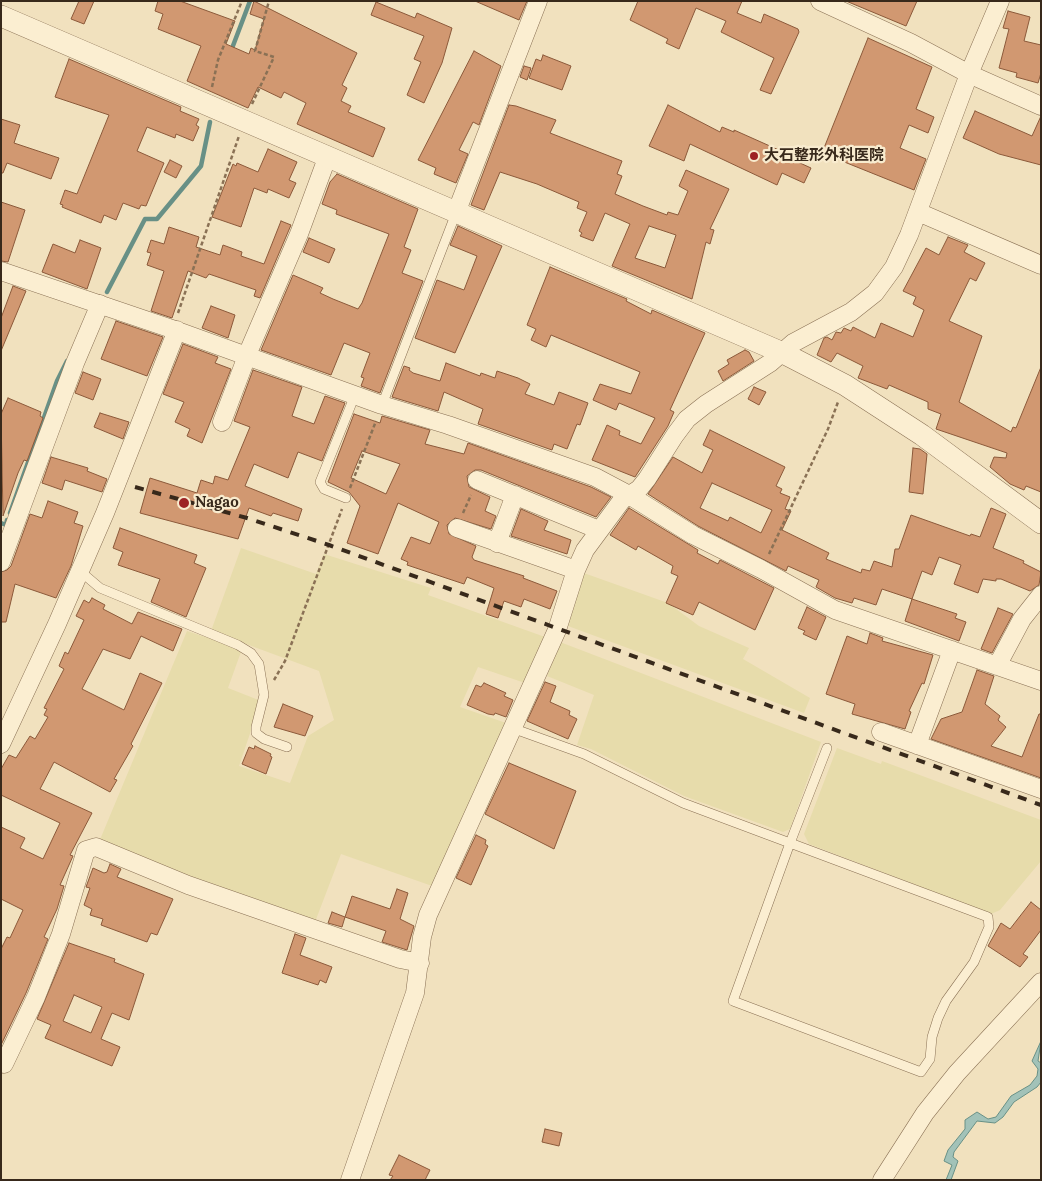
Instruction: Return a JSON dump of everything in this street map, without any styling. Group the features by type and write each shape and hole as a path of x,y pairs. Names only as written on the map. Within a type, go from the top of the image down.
{"street":[{"path":"456,213 538,1"},
{"path":"820,1 911,43 969,74 1041,106"},
{"path":"350,1180 415,992 422,937 428,914 557,630 576,570 599,530 629,495 639,489 647,479 674,435 687,420 706,404 738,385 783,353 793,343 851,312 875,294 894,267 918,212 969,74 1000,1"},
{"path":"1,16 783,353 845,385 922,435 1041,523"},
{"path":"222,422 247,356 299,234 327,158"},
{"path":"918,212 1041,266"},
{"path":"1,272 175,330 382,405 448,426 595,478 629,495 693,535 761,569 835,610 1041,681"},
{"path":"1,562 75,363 100,304"},
{"path":"1,744 57,624 105,513 175,330"},
{"path":"477,480 599,530"},
{"path":"497,542 515,495"},
{"path":"456,528 576,570"},
{"path":"997,666 1022,619 1041,595"},
{"path":"917,745 952,650"},
{"path":"880,732 1041,789"},
{"path":"1,1063 4,1064 36,997 61,934 86,850 96,847 188,885 400,959 420,963"},
{"path":"882,1180 925,1113 952,1080 1041,982"}],"lane":[{"path":"382,405 456,213"},
{"path":"346,498 324,489 320,482 355,395"},
{"path":"80,571 100,588 238,645 251,653 259,664 264,695 256,733 264,739 287,747"},
{"path":"512,728 584,754 682,803 790,843 988,917 989,927 974,962 946,1001 938,1018 932,1037 930,1059 921,1072 733,1001 790,843 827,748"}],"path":[{"path":"209,106 218,60 242,1"},
{"path":"175,330 244,122 274,57 256,51 269,1"},
{"path":"761,569 828,429 845,385"},
{"path":"264,695 286,661 382,405"}],"shaded area":[{"path":"241,548 316,574 324,554 431,588 428,595 545,637 525,683 478,667 460,707 506,723 435,887 341,854 315,922 189,878 99,842 187,631 242,649 228,688 261,701 239,766 290,783 308,736 334,720 319,671 211,631"},
{"path":"581,572 668,603 699,626 749,648 743,659 810,698 804,713 568,626"},
{"path":"560,642 821,742 790,829 783,832 684,796 591,749 577,745 594,695 547,676"},
{"path":"837,748 881,764 882,761 1041,820 1041,861 1000,910 991,914 809,844 804,834"}],"water":[{"path":"1041,1041 1038,1061 1041,1063 1041,1082 1037,1087 1014,1102 1003,1117 995,1123 977,1121 954,1152 953,1157 958,1161 951,1180 946,1180 952,1165 944,1161 948,1150 965,1129 965,1120 977,1112 988,1119 996,1117 1011,1096 1030,1085 1037,1076 1038,1069 1032,1061"}],"building":[{"path":"79,1 94,1 84,24 71,19"},
{"path":"158,1 180,1 235,21 226,44 249,54 251,48 255,50 264,19 250,14 254,1 357,53 342,85 347,88 341,101 351,106 348,112 385,128 373,157 297,124 306,103 284,92 281,98 258,87 248,108 187,81 201,46 158,29 163,14 155,11"},
{"path":"475,1 527,1 519,20"},
{"path":"638,1 742,1 737,13 761,23 764,14 798,29 799,32 771,94 760,90 774,58 721,32 726,21 696,8 679,49 666,43 668,39 630,20"},
{"path":"846,1 917,1 906,26"},
{"path":"376,2 415,18 417,13 452,28 442,63 424,103 407,95 421,62 414,59 424,36 371,15"},
{"path":"1008,11 1030,17 1024,41 1041,45 1041,73 1038,83 1016,77 1017,73 999,68 1009,29 1003,28"},
{"path":"868,38 932,67 916,109 934,117 928,133 909,125 900,148 926,159 914,190 822,153"},
{"path":"474,51 501,66 479,125 473,122 459,150 468,154 456,183 434,174 436,168 418,160"},
{"path":"543,55 571,66 562,90 529,78 536,59 541,61"},
{"path":"69,59 181,107 180,111 199,119 196,125 199,127 193,141 176,134 175,138 147,127 137,151 164,163 146,206 141,205 139,209 123,203 116,220 104,215 101,223 62,207 63,205 60,204 65,190 77,194 109,115 55,97"},
{"path":"524,66 531,68 527,80 520,77"},
{"path":"509,105 556,120 550,133 622,161 617,174 622,176 615,194 643,206 667,215 668,212 678,215 688,191 679,186 686,170 729,189 710,229 714,230 710,244 706,242 692,299 612,266 630,224 605,213 593,241 580,236 582,233 579,231 587,212 577,208 579,202 537,184 500,172 484,210 471,205","holes":["649,226 676,235 665,268 635,258"]},
{"path":"668,105 720,132 722,127 734,132 734,130 790,155 789,158 811,168 804,183 782,173 777,185 690,144 684,161 649,146"},
{"path":"975,111 1032,136 1041,116 1041,165 999,154 963,138"},
{"path":"1,119 20,125 14,143 59,158 51,179 7,163 3,173 1,173"},
{"path":"268,149 297,162 289,180 296,183 289,198 268,189 267,193 254,188 241,227 212,217 233,164 236,166 237,163 258,172"},
{"path":"170,160 182,166 176,178 164,172"},
{"path":"337,174 418,209 404,247 411,250 402,273 423,281 380,393 361,386 364,378 361,377 370,353 344,343 331,375 261,350 293,275 323,288 320,293 333,299 358,309 362,303 389,234 336,214 337,210 322,204 330,182"},
{"path":"1,202 25,210 8,262 1,261"},
{"path":"281,221 291,225 260,298 254,296 256,290 209,274 206,278 188,271 172,318 151,311 164,271 147,265 151,253 147,252 151,240 164,244 169,227 199,237 196,247 220,255 223,245 242,252 241,256 264,264"},
{"path":"458,226 502,246 455,353 415,338 437,280 464,290 477,256 450,245"},
{"path":"948,237 968,245 964,252 985,263 976,281 970,278 949,321 982,336 959,402 1011,432 1013,427 1016,428 1041,367 1041,492 1026,486 1024,490 1010,484 990,467 994,457 1006,458 1007,453 936,429 941,414 928,409 928,402 889,385 887,389 858,378 863,366 837,353 831,362 817,355 824,338 827,337 832,340 836,332 841,333 844,328 851,331 853,327 875,338 881,323 913,337 924,310 913,304 916,297 903,291 926,248 939,255"},
{"path":"309,238 335,249 329,263 303,252"},
{"path":"80,240 101,248 87,289 42,272 53,244 75,253"},
{"path":"550,267 627,299 626,301 651,314 652,310 705,333 670,410 674,412 668,426 635,477 592,460 607,425 620,431 619,435 641,444 655,418 619,403 616,410 593,400 600,384 631,394 640,372 551,335 546,347 531,340 536,329 527,325"},
{"path":"13,286 26,291 1,351 1,318"},
{"path":"211,306 235,315 228,338 202,328"},
{"path":"116,321 163,337 147,376 101,359"},
{"path":"183,344 218,357 215,363 231,369 202,443 187,436 190,429 175,422 184,402 163,394"},
{"path":"745,350 749,352 754,361 723,381 718,371 729,364 727,360"},
{"path":"446,363 480,376 481,373 495,378 497,371 518,378 530,384 525,394 554,405 559,392 588,403 580,425 577,424 567,449 554,444 552,450 478,424 483,409 444,392 438,411 392,397 404,366 410,368 409,370 413,373 440,381"},
{"path":"253,370 302,387 292,416 314,424 325,396 345,403 322,461 298,452 288,478 254,464 245,486 302,509 298,521 273,513 271,516 249,508 238,539 140,513 150,478 197,493 201,480 213,484 215,476 228,480 250,427 234,421"},
{"path":"83,372 101,379 93,400 75,393"},
{"path":"754,387 766,392 759,405 748,399"},
{"path":"8,398 41,412 40,416 43,418 27,461 24,460 18,473 3,516 1,414"},
{"path":"100,413 129,422 123,439 94,427"},
{"path":"354,414 380,423 382,416 430,430 425,444 464,454 468,443 591,487 611,497 596,517 481,470 475,470 467,476 469,487 490,497 485,511 496,516 491,529 455,518 447,525 449,534 476,546 472,557 474,560 524,576 523,578 557,591 550,609 524,599 521,607 504,601 498,618 486,614 494,588 467,577 464,584 407,565 408,562 401,559 411,537 430,544 439,522 398,503 378,554 347,543 360,506 349,492 328,482","holes":["362,451 400,464 386,494 351,478"]},
{"path":"710,430 785,467 776,486 782,489 780,493 790,497 785,509 791,511 782,530 829,553 826,559 861,573 862,569 870,571 874,561 892,567 895,549 899,549 911,515 970,536 971,534 980,537 991,508 1006,514 993,548 1024,561 1023,563 1041,572 1039,585 1030,591 1001,579 996,579 996,581 983,579 978,593 954,584 961,565 939,557 932,575 922,571 912,599 882,589 876,605 854,598 852,603 835,598 816,587 819,580 788,566 786,571 698,526 648,494 673,457 702,473 713,450 703,445","holes":["712,483 772,510 761,533 730,517 728,521 700,508"]},
{"path":"913,448 920,449 927,454 923,494 909,492"},
{"path":"51,457 88,468 87,471 107,479 102,492 65,480 62,490 42,483"},
{"path":"48,501 78,512 74,523 83,526 71,566 56,598 15,584 6,622 1,622 1,572 11,566 30,514 42,518"},
{"path":"629,508 698,550 697,553 718,564 720,560 774,588 755,630 699,602 693,615 666,603 678,576 671,573 673,566 638,546 636,550 610,535"},
{"path":"521,509 548,521 544,530 571,540 567,554 511,536"},
{"path":"120,528 197,555 194,563 206,568 186,617 151,602 160,579 118,565 123,552 113,548"},
{"path":"92,598 105,605 103,609 132,624 138,612 182,629 173,651 141,636 130,659 103,649 82,689 124,710 140,673 162,683 131,744 133,746 114,779 117,780 110,792 54,762 40,789 92,813 70,855 73,856 60,885 64,886 57,909 44,937 48,939 26,993 1,1045 1,949 7,937 10,938 23,910 1,899 1,827 25,838 20,848 43,859 60,823 1,795 1,769 9,755 16,758 30,736 35,739 48,717 44,715 47,709 44,708 64,669 59,666 65,652 68,654 84,620 76,616 84,600 89,603"},
{"path":"912,599 957,614 955,618 966,622 959,641 905,621"},
{"path":"807,607 826,617 816,640 803,634 805,631 798,628"},
{"path":"998,608 1013,614 992,653 981,649"},
{"path":"870,633 883,638 882,641 933,655 924,684 922,683 909,711 911,712 905,729 852,714 855,704 826,694 847,636 867,644"},
{"path":"977,670 994,676 985,704 1000,716 998,720 1006,727 991,746 1022,757 1039,714 1041,714 1041,778 931,739 941,719 962,712"},
{"path":"545,682 556,686 550,702 570,711 569,715 577,719 568,739 527,721"},
{"path":"484,683 506,693 504,696 513,700 506,717 495,713 494,715 488,714 467,705 476,685 481,687"},
{"path":"283,704 313,716 305,736 274,727"},
{"path":"255,746 271,754 270,756 272,757 266,774 242,764 249,747 254,749"},
{"path":"509,763 576,791 554,849 485,814"},
{"path":"476,835 486,840 485,844 488,846 471,885 456,878"},
{"path":"110,864 121,869 117,877 173,899 157,935 151,933 147,942 101,925 103,919 90,915 92,909 84,905 90,888 86,887 93,868 104,873 107,872"},
{"path":"397,889 408,893 400,919 414,926 407,950 382,942 386,931 345,917 352,896 390,909"},
{"path":"1031,902 1041,910 1041,930 1023,954 1028,957 1020,967 988,946 1001,923 1010,929"},
{"path":"332,912 345,917 342,927 328,923"},
{"path":"295,934 306,938 300,955 332,967 326,983 320,980 318,985 282,973"},
{"path":"69,943 115,959 114,962 144,974 129,1020 112,1013 101,1039 120,1047 112,1066 45,1038 51,1025 37,1019","holes":["74,995 102,1007 91,1033 63,1021"]},
{"path":"545,1129 562,1133 559,1146 542,1142"},
{"path":"399,1155 430,1170 425,1180 390,1180 393,1176 389,1175"}],"waterway":[{"path":"231,51 250,1"},
{"path":"107,292 145,219 157,219 201,166 210,122"},
{"path":"10,513 57,381 67,361"},
{"path":"1,523 6,525 7,520"}],"railway":[{"path":"135,487 247,518 329,545 1041,805"}],"place":[{"name":"大石整形外科医院","path":"754,156"},
{"name":"Nagao","path":"184,503"}]}
